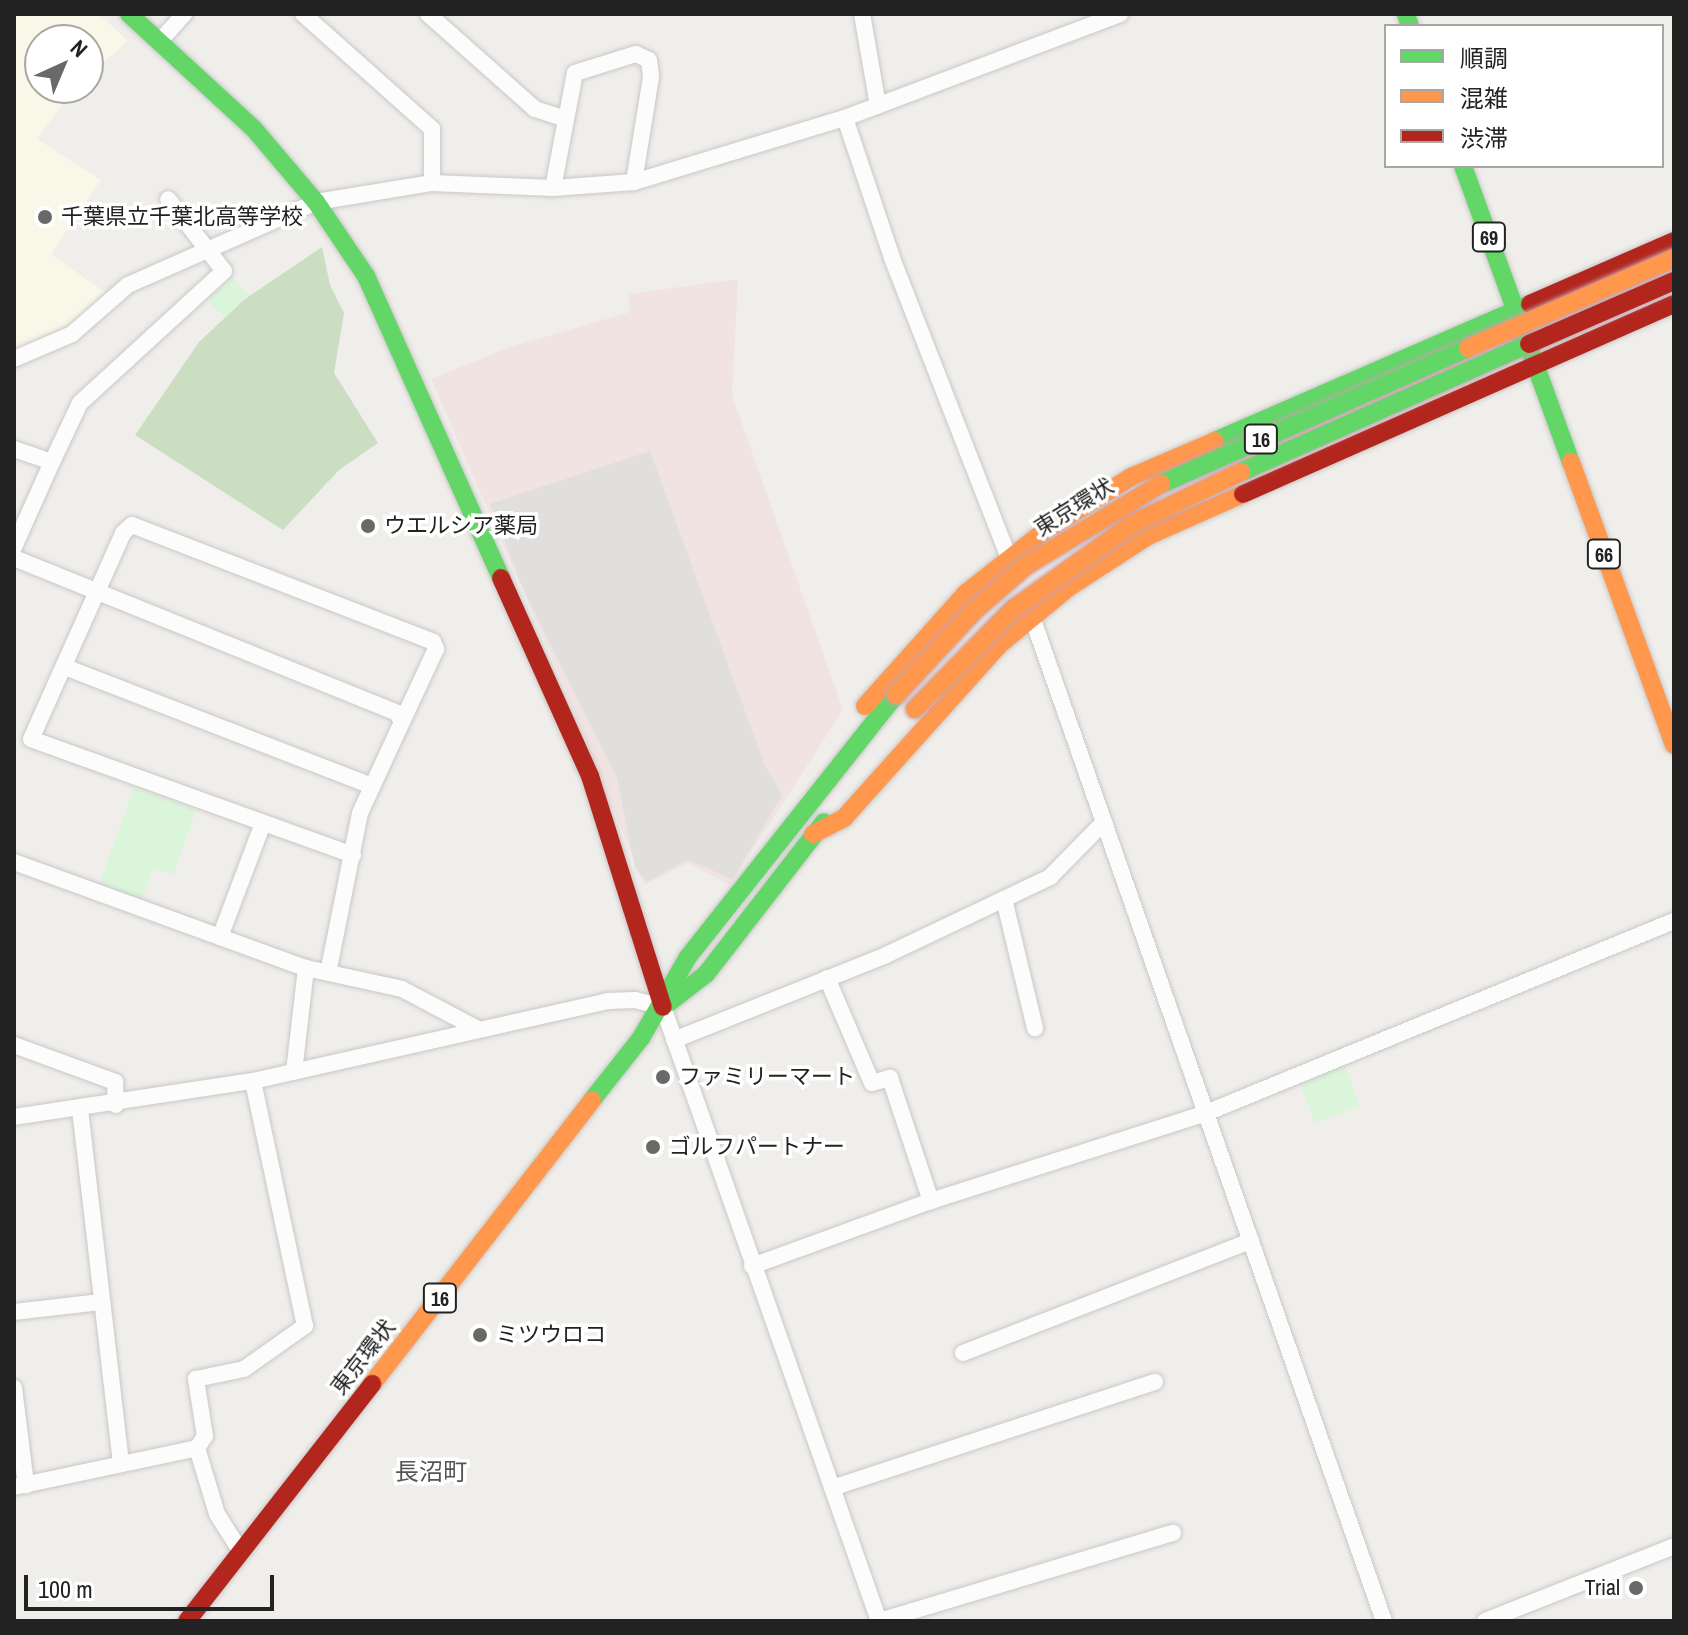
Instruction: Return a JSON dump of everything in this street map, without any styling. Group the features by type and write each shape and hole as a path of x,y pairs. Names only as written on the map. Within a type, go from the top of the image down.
{"main road":[{"path":"129,14 254,129 316,202 366,276 395,332 590,776 663,1007"},
{"name":"69","path":"1464,168 1514,308"},
{"path":"795,822 808,785 897,665 1008,556 1131,477 1674,241"},
{"name":"東京環状","path":"187,1621 663,1007 688,957 896,695 974,611 1027,565 1096,519 1193,469 1674,258"},
{"name":"東京環状","path":"663,1007 706,974 813,834 915,709 1004,617 1062,570 1132,524 1271,457 1674,281"},
{"path":"1514,308 1534,362 1674,304"},
{"name":"16","path":"813,834 844,818 937,712 1032,617 1068,588 1197,510 1534,362"},
{"name":"66","path":"1534,362 1674,745"}],"street":[{"path":"159,42 184,14"},
{"path":"303,14 432,129 432,183"},
{"path":"428,14 535,109 565,119"},
{"path":"862,14 878,106"},
{"path":"14,359 72,334 128,285 316,202 432,183 553,188 634,182 845,118 1120,14"},
{"path":"553,188 571,80 582,67 636,54 649,60 651,77 634,182"},
{"path":"845,118 892,258 1008,556"},
{"path":"14,547 80,403 224,271 168,199"},
{"path":"14,449 52,462"},
{"path":"328,973 338,903 353,855 360,813 436,649 433,642 139,526 123,533 98,596 31,739 353,855"},
{"path":"14,558 98,596 383,706 402,722"},
{"path":"1032,617 1384,1621"},
{"path":"65,667 372,786"},
{"path":"674,1040 827,978 1050,877 1104,822"},
{"path":"220,937 263,823"},
{"path":"14,862 306,968 402,989 478,1029"},
{"path":"1004,899 1035,1028"},
{"path":"752,1266 931,1201 1206,1113 1674,921"},
{"path":"294,1072 306,968"},
{"path":"827,978 872,1083 890,1078 931,1201"},
{"path":"14,1117 116,1105 253,1081 607,1001 635,1000 663,1007 879,1621 1173,1533"},
{"path":"14,1045 115,1082 116,1105"},
{"path":"14,1388 20,1486 197,1448 205,1436 196,1379 244,1369 305,1326 253,1081"},
{"path":"80,1109 121,1463"},
{"path":"963,1353 1251,1241"},
{"path":"14,1312 101,1302"},
{"path":"832,1488 1155,1382"},
{"path":"197,1448 217,1514 241,1552"},
{"path":"1485,1621 1674,1546"}],"shaded area":[{"name":"千葉県立千葉北高等学校","path":"14,14 99,14 128,41 104,62 104,24 24,24 24,104 62,104 37,139 101,180 51,254 106,293 71,324 14,350"},
{"path":"738,279 732,395 843,710 730,885 688,863 644,885 564,685 431,379 510,347 630,312 628,294"},
{"path":"650,451 764,763 782,795 733,879 687,860 647,882 635,868 617,778 526,595 490,504"}],"green space":[{"path":"322,247 330,285 344,313 334,373 378,443 339,470 283,530 135,435 199,342 245,299"},
{"path":"232,277 249,294 225,318 208,301"},
{"path":"134,788 196,810 173,875 153,868 142,900 99,885"},
{"path":"1344,1063 1360,1106 1315,1123 1299,1079"}],"traffic: fast":[{"path":"129,14 254,129 316,202 366,276 501,578"},
{"path":"1406,14 1409,24"},
{"path":"1464,168 1571,462"},
{"path":"1215,441 1530,304"},
{"path":"1241,472 1529,344"},
{"path":"1161,484 1468,348"},
{"path":"592,1100 641,1038 688,957 896,695"},
{"path":"670,1002 706,974 824,822"}],"traffic: slow":[{"path":"1468,348 1674,258"},
{"path":"865,706 966,593 1046,530 1131,477 1215,441"},
{"path":"1571,462 1674,745"},
{"path":"915,709 1013,609 1132,524 1241,472"},
{"path":"896,695 974,611 1027,565 1161,484"},
{"path":"813,834 844,818 999,645 1068,588 1148,536 1243,494"},
{"path":"372,1384 592,1100"}],"traffic: jam":[{"path":"1530,304 1674,241"},
{"path":"1529,344 1674,281"},
{"path":"1243,494 1674,304"},
{"path":"501,578 590,776 663,1007"},
{"path":"187,1621 372,1384"}],"place":[{"name":"千葉県立千葉北高等学校","path":"45,217"},
{"name":"ウエルシア薬局","path":"368,526"},
{"name":"ファミリーマート","path":"663,1077"},
{"name":"ゴルフパートナー","path":"653,1147"},
{"name":"ミツウロコ","path":"480,1335"},
{"name":"Trial","path":"1636,1588"}],"district":[{"name":"長沼町","path":"431,1472"}]}
